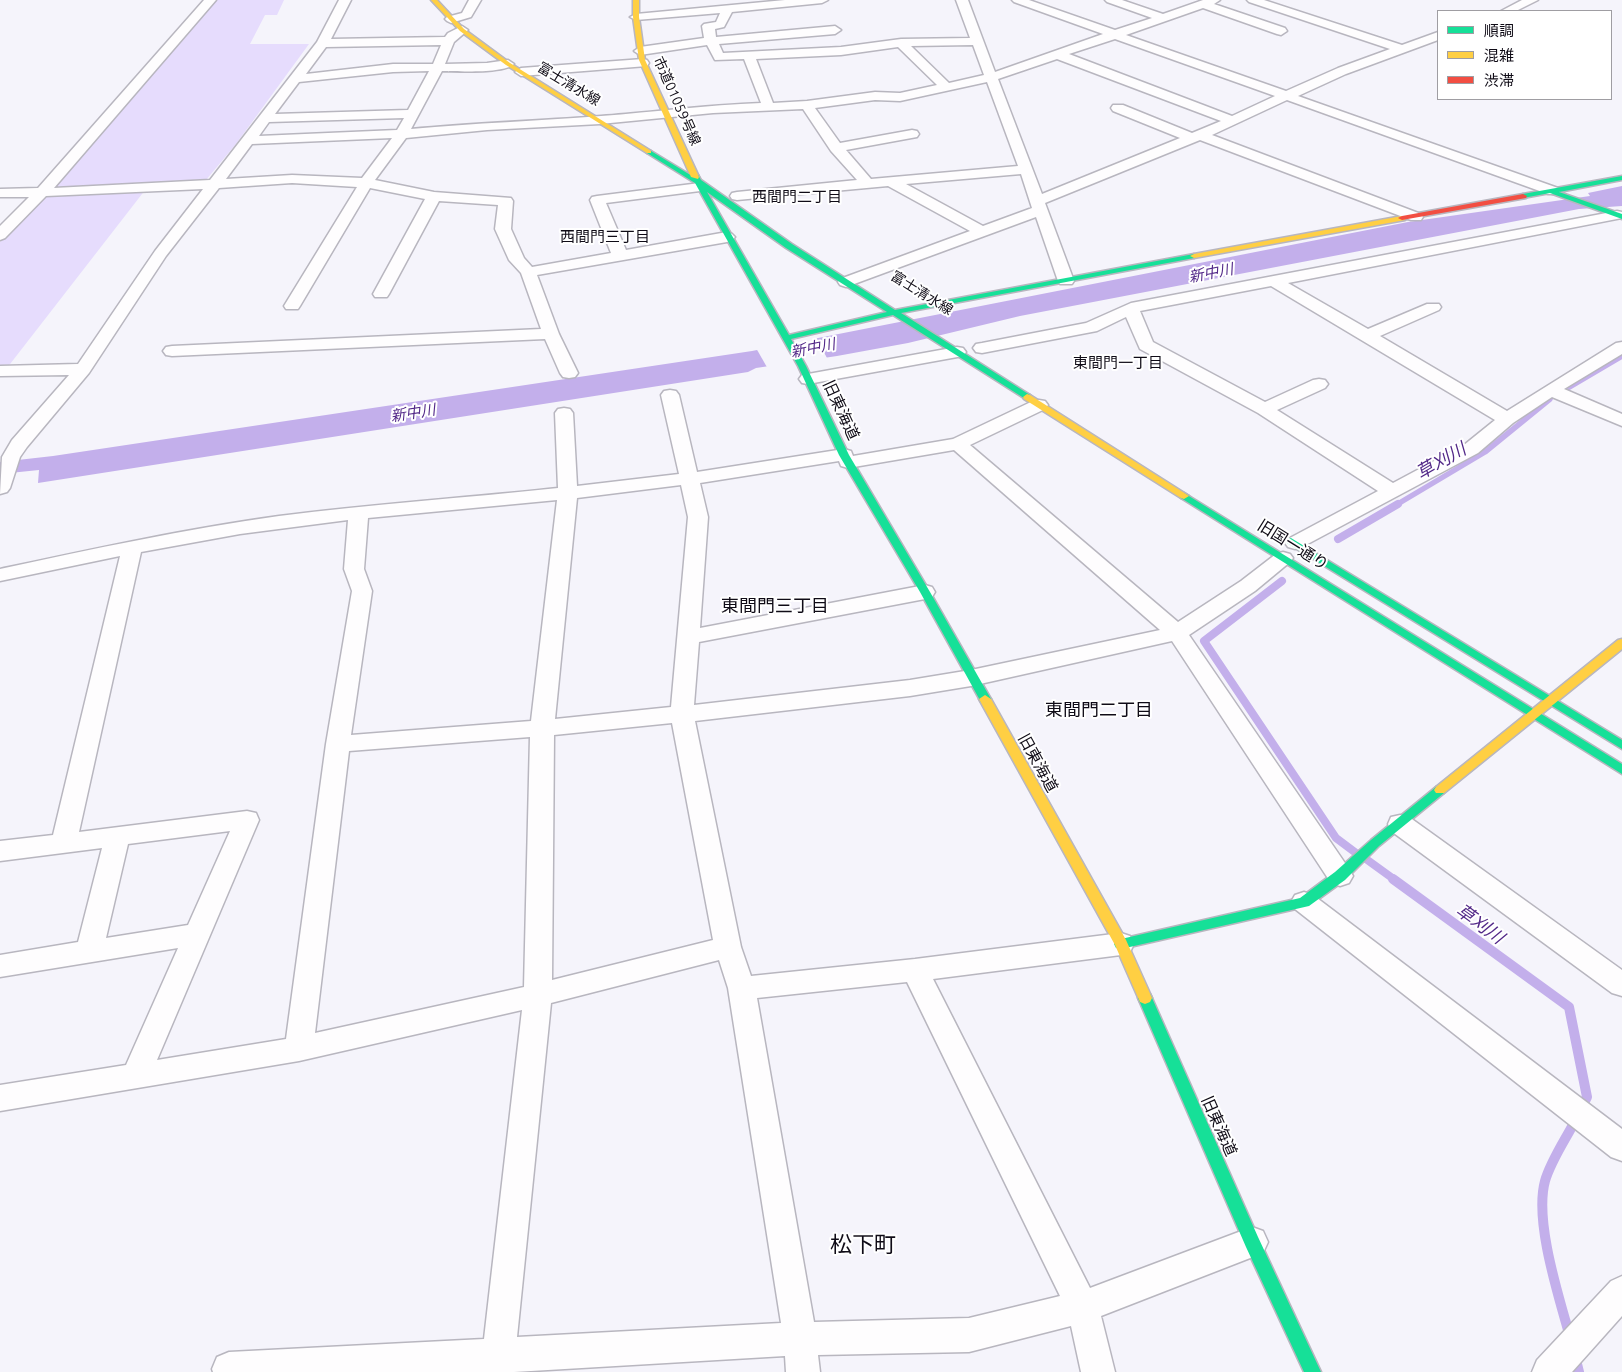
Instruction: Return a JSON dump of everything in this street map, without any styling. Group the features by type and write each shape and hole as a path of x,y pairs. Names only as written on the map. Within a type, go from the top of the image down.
{"street":[{"path":"0,235 41,193 210,0"},
{"path":"0,488 19,444 82,369 160,254 323,43 345,0"},
{"name":"富士清水線","path":"434,0 462,30 508,64 600,120 846,282 952,349"},
{"path":"450,19 467,15 475,0"},
{"name":"市道01059号線","path":"636,0 636,16 642,58 665,113 699,185"},
{"path":"636,16 734,6 822,0"},
{"path":"962,0 1066,281"},
{"path":"1018,0 1619,216"},
{"path":"1111,0 1164,18"},
{"path":"1253,0 1402,49"},
{"path":"1509,10 1532,0"},
{"path":"802,2 856,50"},
{"path":"249,140 402,134 486,126 600,120 665,113 807,106 875,96 900,97 992,77 1208,2 1281,31"},
{"path":"734,6 720,25 708,26 714,57 856,50 901,43 978,41"},
{"path":"292,306 366,183 402,134 438,67 448,41 462,30"},
{"path":"520,72 642,58 711,42 835,30"},
{"path":"846,282 983,232 1039,205 1342,71 1437,36"},
{"path":"323,43 448,41"},
{"path":"901,43 946,87"},
{"path":"1059,55 1232,120"},
{"path":"749,56 769,108"},
{"path":"642,58 671,59"},
{"path":"294,79 381,69 486,67 508,64"},
{"path":"807,106 836,148 868,184"},
{"path":"1118,108 1416,217"},
{"path":"266,118 413,114"},
{"path":"836,148 912,134"},
{"path":"737,196 1026,169"},
{"path":"786,338 896,313 926,313 1066,281 1557,193 1622,178"},
{"path":"0,193 41,193 213,185 292,179 366,183 434,196 506,201 503,229 517,260 528,272 551,334 569,373"},
{"path":"891,182 983,232"},
{"path":"620,255 597,200 699,185"},
{"name":"富士清水線","path":"699,185 737,196 753,206"},
{"name":"旧東海道","path":"699,185 729,241 805,372 846,458 925,592 971,678 1121,944 1252,1242 1313,1372"},
{"path":"380,294 434,196"},
{"path":"977,346 1091,327 1131,308 1619,216"},
{"path":"528,272 620,255 729,241 770,232"},
{"name":"富士清水線","path":"850,266 880,285"},
{"path":"1276,282 1507,419"},
{"name":"富士清水線","path":"902,298 926,313"},
{"path":"1367,336 1433,307"},
{"path":"1131,308 1146,345 1264,409 1392,491"},
{"path":"172,351 551,334"},
{"path":"977,346 997,358"},
{"path":"338,744 542,728 900,689 971,678 1177,633 1248,586 1289,550 1392,491 1471,449 1507,419 1622,347"},
{"path":"805,372 952,349"},
{"name":"旧国一通り","path":"952,349 1039,406 1551,701 1622,745"},
{"path":"0,371 82,369"},
{"path":"1264,409 1319,384"},
{"path":"1551,390 1622,421"},
{"path":"670,396 698,517 682,714 728,947 742,988 800,1339 803,1372"},
{"path":"0,575 132,547 239,528 359,512 568,493 958,444 1039,406"},
{"path":"498,1363 538,995 542,728 568,493 564,414"},
{"path":"958,444 1177,633 1340,876"},
{"path":"299,1048 338,744 362,591 354,569 359,512"},
{"name":"旧国一通り","path":"1278,532 1289,550 1532,714 1622,770"},
{"path":"64,843 132,547"},
{"path":"689,636 925,592"},
{"path":"742,988 915,970 1121,944 1304,902 1340,876 1375,843 1622,643"},
{"path":"0,851 247,820 136,1075"},
{"path":"1400,824 1622,985"},
{"path":"89,952 117,836"},
{"path":"1304,902 1622,1147"},
{"path":"0,966 197,934"},
{"path":"0,1098 299,1048 538,995 728,947"},
{"path":"915,970 1082,1307 1092,1341 1098,1372"},
{"path":"229,1369 498,1363 800,1339 969,1335 1082,1307 1252,1242"},
{"path":"1549,1372 1622,1292"}],"shaded area":[{"path":"212,0 284,0 277,15 265,15 250,44 309,44 236,144 206,180 201,183 149,185 0,377 0,242 43,197 49,194"}],"water":[{"name":"新中川","path":"1622,186 1622,206 1579,209 1020,316 908,343 756,368 748,372 38,483 39,470 0,474 0,462 53,456 752,351 1408,222 1590,196 1588,193"}],"pier":[{"path":"816,337 828,360 768,369 756,348"}],"waterway":[{"name":"草刈川","path":"1568,388 1622,356"},
{"name":"草刈川","path":"1396,505 1485,452 1550,399"},
{"name":"草刈川","path":"1338,539 1398,504"},
{"name":"草刈川","path":"1282,581 1204,641 1336,838 1356,853"},
{"name":"草刈川","path":"1366,859 1395,880"},
{"name":"草刈川","path":"1393,879 1569,1007 1587,1097 1581,1109"},
{"name":"草刈川","path":"1570,1337 1549,1259 1542,1198 1545,1181 1551,1165 1576,1119"},
{"name":"草刈川","path":"1575,1356 1579,1372"}],"traffic: fast":[{"path":"649,152 698,182 789,246 1027,397"},
{"path":"695,177 802,366 844,455 925,592 985,699"},
{"path":"1523,196 1622,178"},
{"path":"1553,192 1622,217"},
{"path":"786,338 917,307 1194,256"},
{"path":"1184,496 1622,770"},
{"path":"1291,541 1622,745"},
{"path":"1121,944 1304,902 1340,876 1375,843 1440,790"},
{"path":"1145,998 1252,1242 1313,1372"}],"traffic: slow":[{"path":"434,0 462,30 508,64 649,152"},
{"path":"636,0 636,17 642,60 695,177"},
{"path":"1194,256 1402,218"},
{"path":"1027,397 1184,496"},
{"path":"1440,790 1622,643"},
{"path":"985,699 1121,944 1145,998"}],"traffic: jam":[{"path":"1402,218 1523,196"}],"district":[{"name":"西間門二丁目","path":"797,197"},
{"name":"西間門三丁目","path":"605,237"},
{"name":"東間門一丁目","path":"1118,363"},
{"name":"東間門三丁目","path":"775,606"},
{"name":"東間門二丁目","path":"1099,710"},
{"name":"松下町","path":"863,1245"}]}
